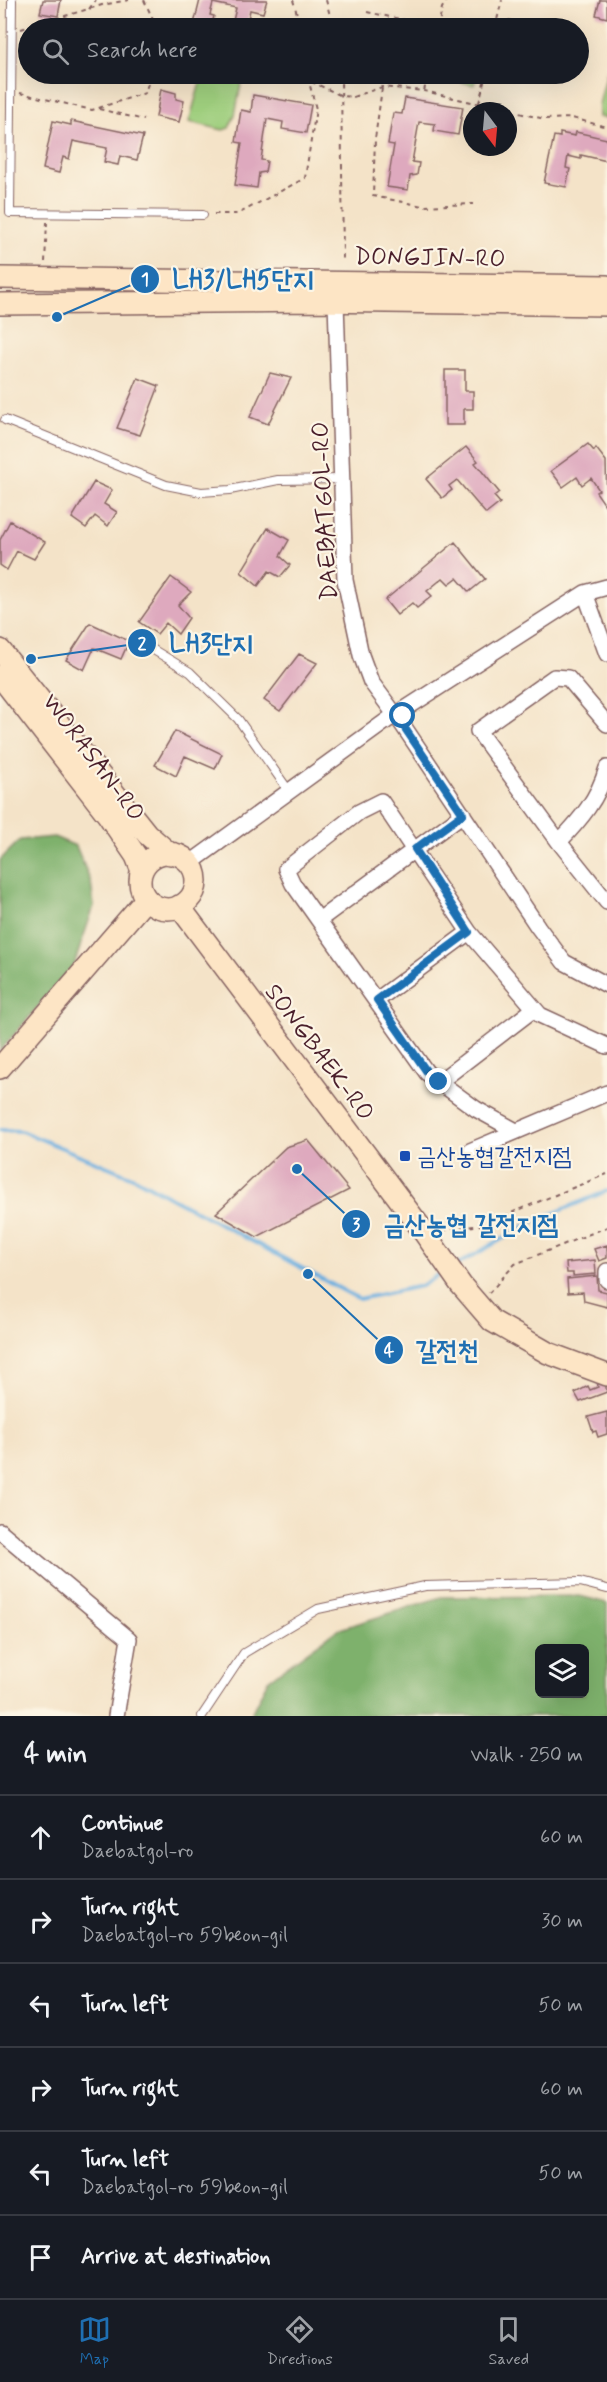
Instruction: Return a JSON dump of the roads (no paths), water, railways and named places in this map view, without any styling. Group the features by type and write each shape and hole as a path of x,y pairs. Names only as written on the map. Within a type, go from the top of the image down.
{"street":[{"name":"DONGJIN-RO","path":"0,278 607,286"},
{"name":"DONGJIN-RO","path":"0,304 313,301 337,310 357,302 607,305"},
{"name":"DAEBATGOL-RO","path":"337,310 345,580 361,655 371,682 564,962 607,985"},
{"path":"189,864 395,715 585,593 607,587"},
{"path":"585,593 607,654"},
{"path":"0,650 147,834 170,854"},
{"name":"WORASAN-RO","path":"0,676 108,815 136,856 142,871"},
{"path":"607,724 568,678 554,677 478,731 559,842 607,902"},
{"path":"559,842 587,812 600,791 607,768"},
{"path":"516,1131 476,1109 427,1072 293,884 286,869 358,812 381,801 469,932 534,1009 540,1015 607,1046"},
{"path":"319,920 463,814"},
{"path":"178,855 189,864 195,884 190,897 179,906 158,907 146,899 140,886 142,871 156,856 178,855"},
{"path":"0,1068 146,899"},
{"name":"SONGBAEK-RO","path":"179,906 428,1229 461,1285 492,1321 548,1353 607,1375"},
{"path":"377,1000 469,932"},
{"path":"439,1082 534,1009"},
{"path":"470,1151 607,1093"},
{"path":"607,1271 607,1280"},
{"path":"0,1531 129,1639 116,1716"}],"lane":[{"path":"12,0 10,213 203,214"},
{"path":"6,420 166,484 201,492 230,490 278,480 342,479"},
{"path":"147,646 190,672 238,718 289,791"},
{"path":"202,1716 244,1653 318,1609 425,1586 580,1582 607,1589"}],"waterway":[{"path":"0,1130 21,1131 135,1178 359,1299 421,1286 443,1272"},
{"path":"455,1266 528,1224 607,1191"}],"place":[{"name":"LH3/LH5단지","path":"57,317"},
{"name":"LH3단지","path":"31,659"},
{"name":"금산농협갈전지점","path":"405,1156"},
{"name":"금산농협 갈전지점","path":"297,1169"},
{"name":"갈전천","path":"308,1274"}]}
